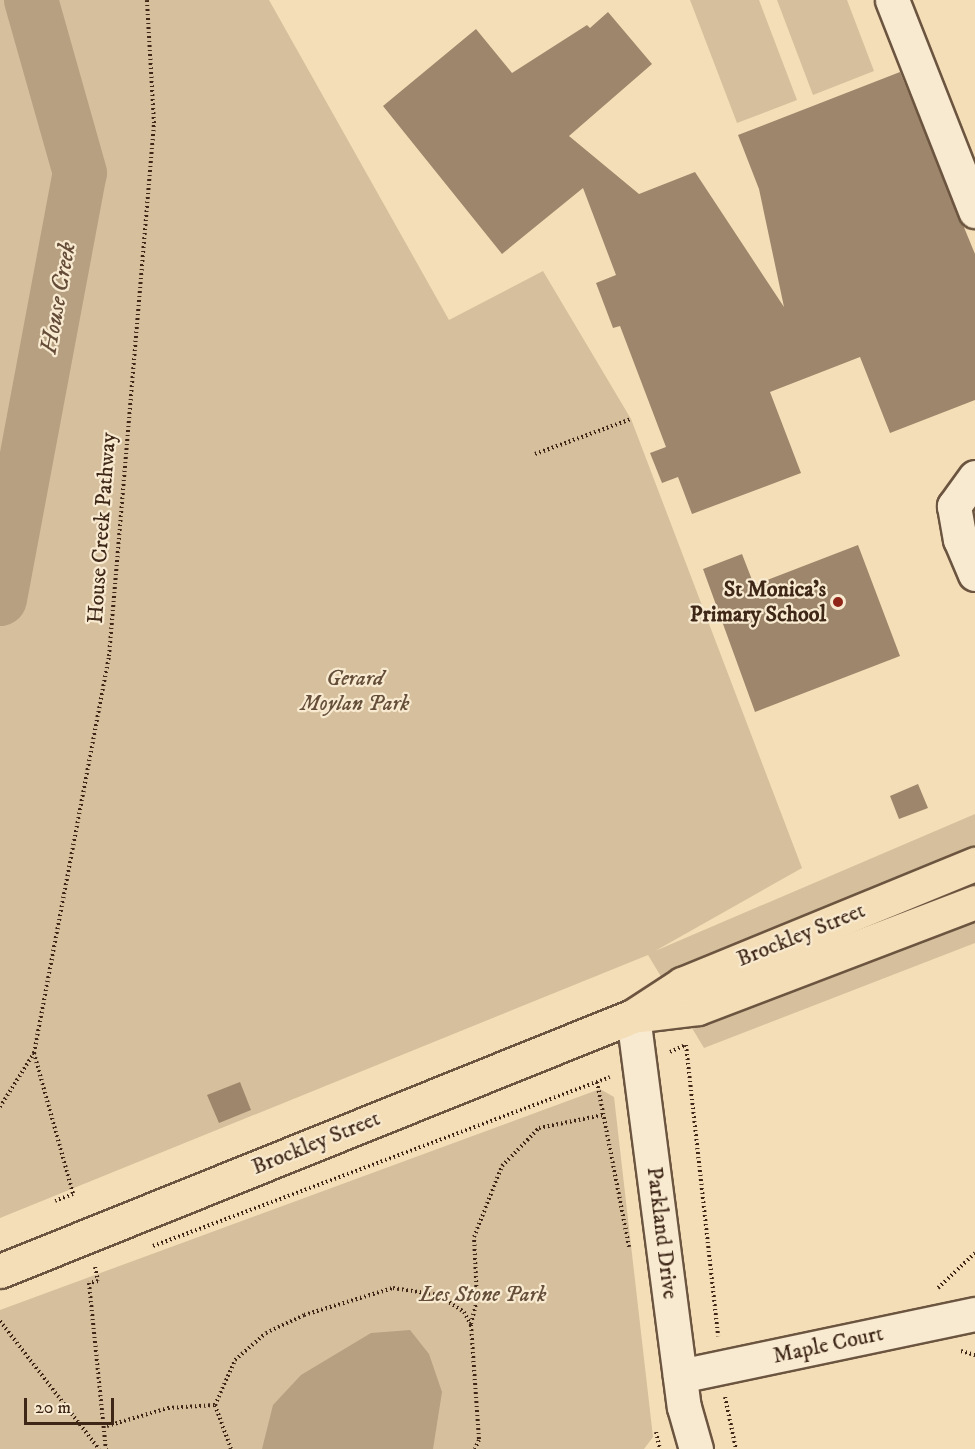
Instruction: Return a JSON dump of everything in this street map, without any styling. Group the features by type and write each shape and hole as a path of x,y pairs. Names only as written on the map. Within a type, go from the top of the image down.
{"main road":[{"name":"Brockley Street","path":"7,1268 633,1016 682,984 975,864"},
{"name":"Brockley Street","path":"633,1016 698,1008 975,902"}],"street":[{"path":"892,0 975,211"},
{"path":"975,477 954,506 960,539 975,574"},
{"name":"Parkland Drive","path":"633,1016 680,1376 696,1449"},
{"name":"Maple Court","path":"680,1376 975,1314"}],"path":[{"name":"House Creek Pathway","path":"34,1053 109,656 154,123 147,0"},
{"path":"535,454 631,419"},
{"path":"140,1251 597,1082 686,1045 722,1367 736,1449"},
{"path":"0,1107 34,1053"},
{"path":"34,1053 73,1194 55,1201"},
{"path":"597,1082 630,1253"},
{"path":"475,1449 479,1440 471,1325 477,1300 474,1237 502,1166 539,1128 603,1115"},
{"path":"106,1263 95,1267 98,1281 89,1283 107,1426 106,1449"},
{"path":"231,1449 215,1405 235,1360 266,1333 346,1299 393,1288 438,1295 464,1312 471,1325"},
{"path":"0,1321 99,1449"},
{"path":"107,1426 168,1408 215,1405"},
{"path":"655,1428 660,1449"}],"green space":[{"name":"Gerard Moylan Park","path":"0,0 269,0 449,320 543,271 631,419 802,868 655,951 975,814 975,943 704,1048 648,955 0,1218"},
{"path":"690,0 759,0 797,100 737,123"},
{"path":"777,0 847,0 874,71 813,95"},
{"name":"Les Stone Park","path":"600,1089 614,1097 653,1437 644,1449 0,1449 0,1310"}],"shaded area":[{"path":"410,1330 429,1354 442,1392 433,1449 262,1449 273,1405 301,1375 371,1333"}],"building":[{"path":"608,12 652,64 569,136 639,194 695,172 784,307 759,189 738,135 900,72 975,254 975,400 890,433 860,357 770,392 801,473 692,514 678,477 662,483 650,453 666,447 620,326 613,328 596,283 616,275 583,188 502,254 383,106 476,29 512,73 587,25 590,28"},
{"path":"858,545 900,656 755,712 703,569 742,554 754,585"},
{"path":"918,784 928,808 899,819 890,796"},
{"path":"240,1082 251,1110 219,1123 207,1095"}],"waterway":[{"name":"House Creek","path":"0,599 80,173 31,0"}],"place":[{"name":"St Monica's Primary School","path":"838,602"}]}
